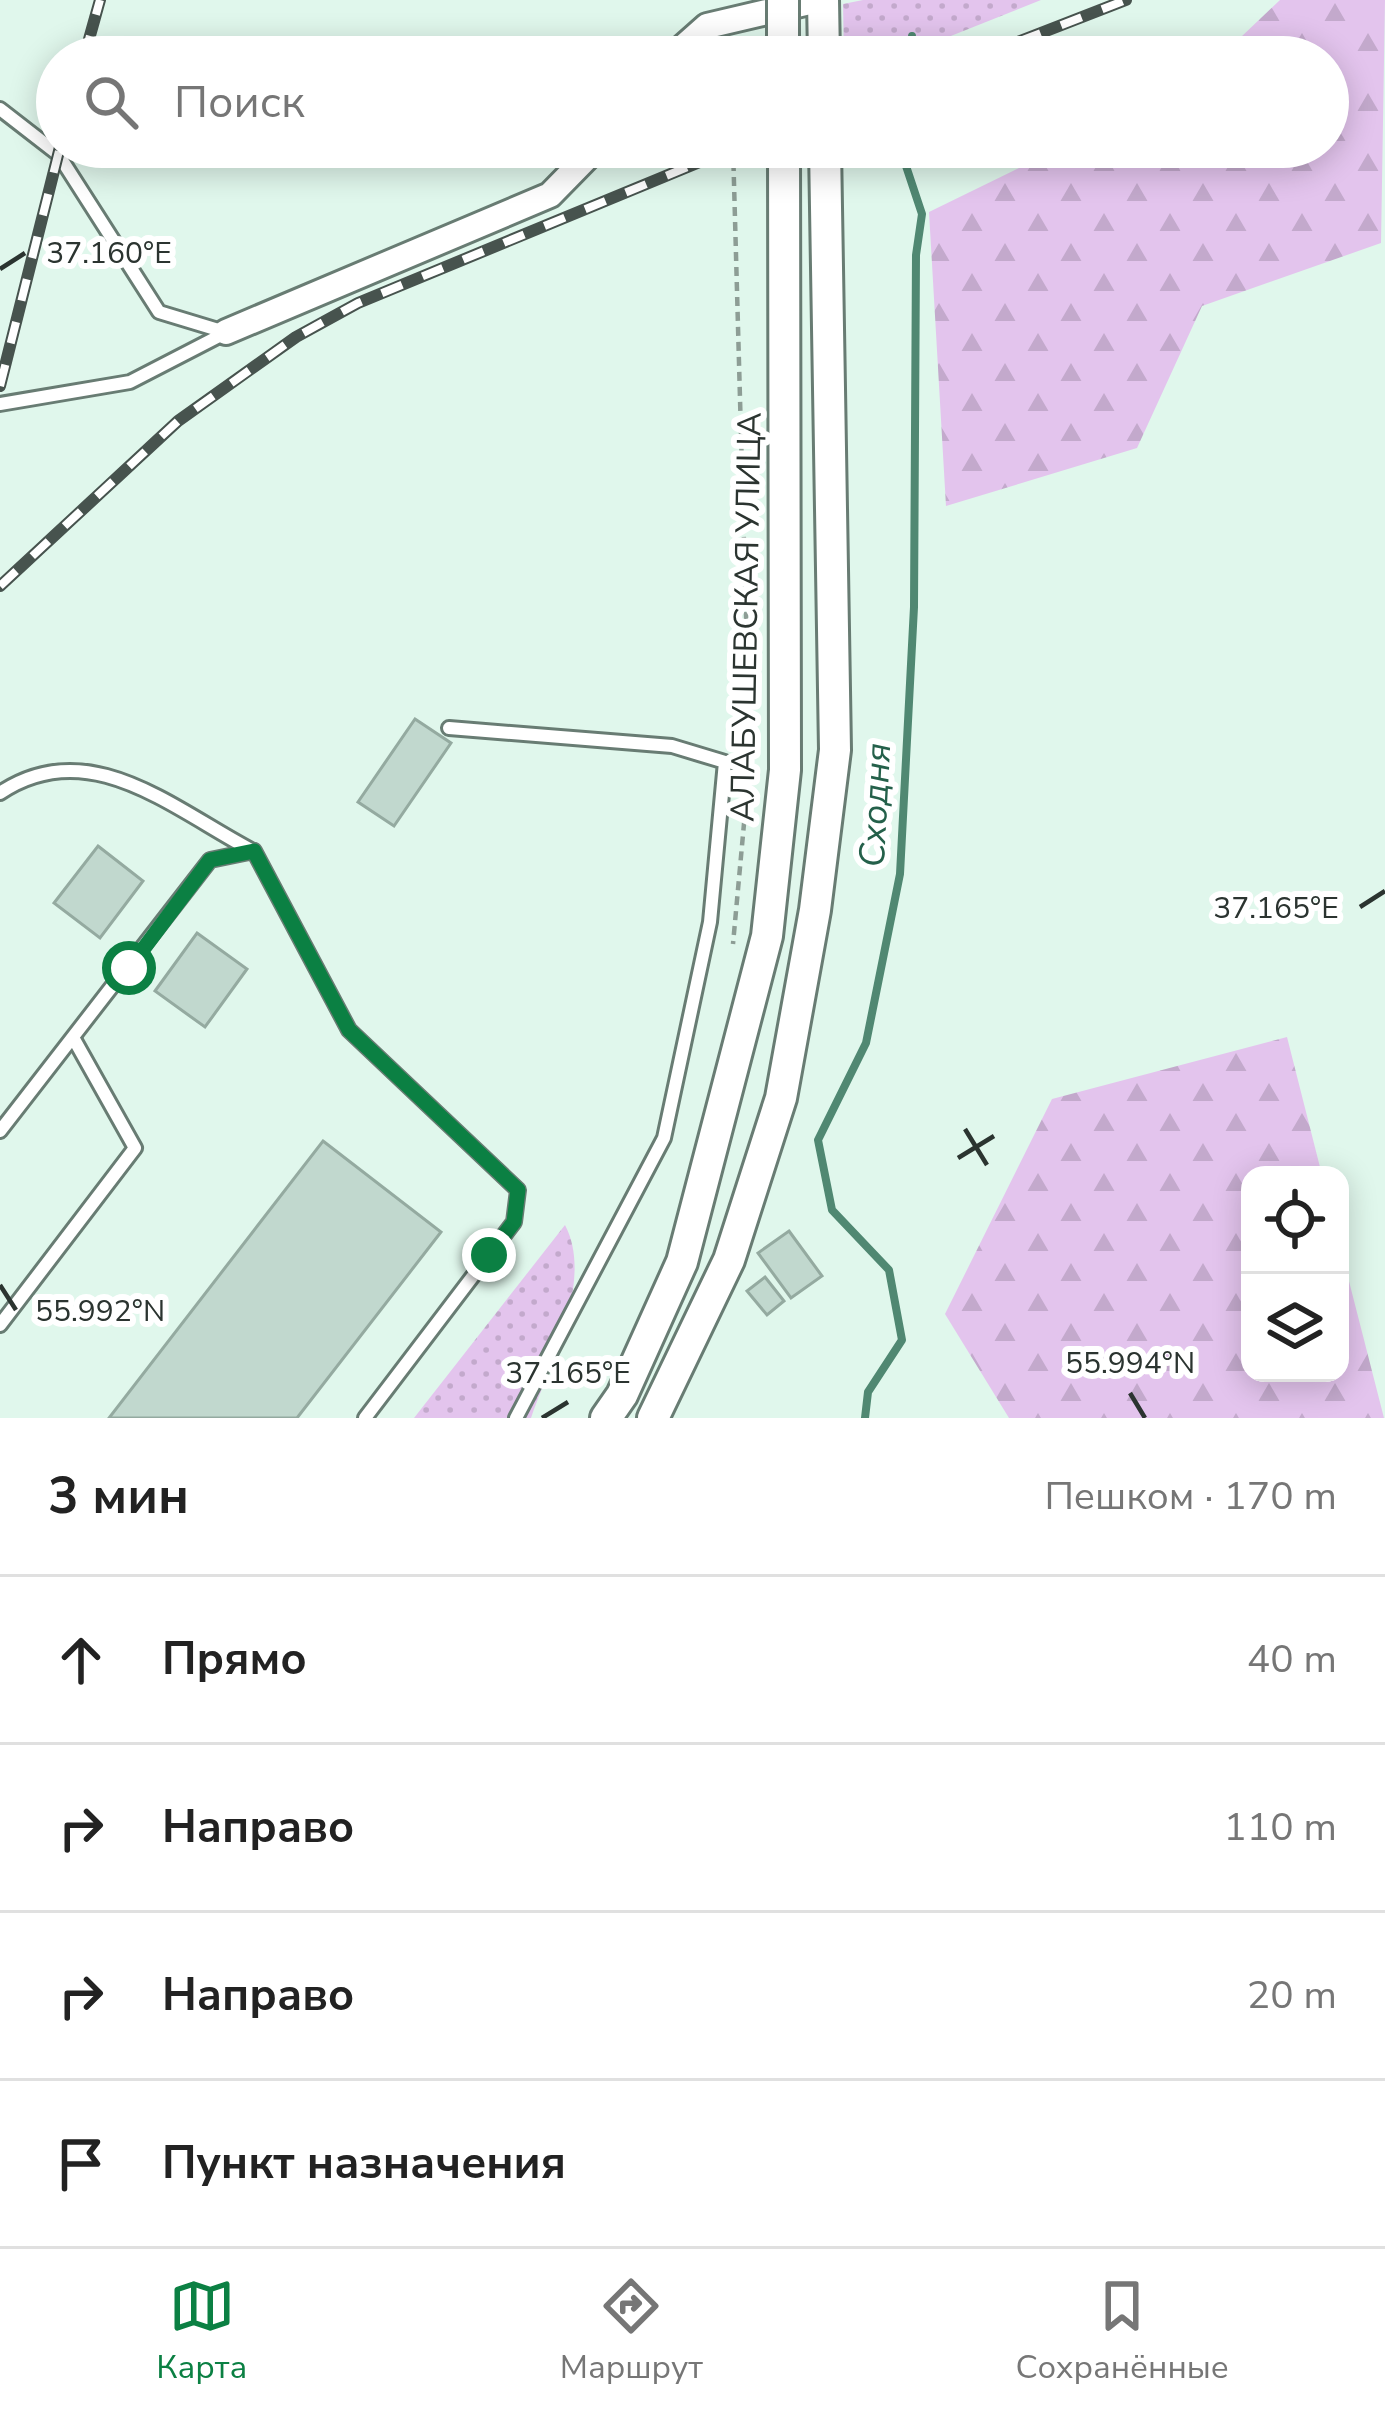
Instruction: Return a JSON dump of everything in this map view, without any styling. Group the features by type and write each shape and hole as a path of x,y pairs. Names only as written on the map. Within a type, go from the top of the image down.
{"street":[{"path":"783,0 783,36"},
{"path":"696,36 707,26 821,0 823,36"},
{"path":"226,332 550,195 576,168"},
{"name":"АЛАБУШЕВСКАЯ УЛИЦА","path":"606,1418 622,1395 682,1262 767,936 785,770 784,168"},
{"path":"653,1418 729,1260 781,1098 815,910 835,751 825,168"}],"lane":[{"path":"0,109 36,137"},
{"path":"67,168 159,312 226,332"},
{"path":"0,404 130,382 226,332"},
{"path":"449,728 672,746 725,762 710,922 664,1138 516,1418"},
{"path":"0,794 61,767 104,771 254,851 349,1030 518,1190 514,1222 365,1418"},
{"path":"0,1131 75,1041 210,860 254,851"},
{"path":"0,1325 135,1148 75,1041"}],"green space":[{"path":"1041,0 951,36 844,36 843,4"},
{"path":"1280,0 1385,0 1381,243 1202,306 1137,448 946,506 929,212 1019,168 1349,168 1349,36 1242,36"},
{"path":"1287,1037 1320,1166 1241,1166 1241,1382 1349,1382 1349,1281 1384,1418 1009,1418 945,1314 1052,1099"},
{"path":"565,1225 573,1247 572,1296 531,1418 414,1418"}],"building":[{"path":"415,719 451,743 394,826 358,802"},
{"path":"98,846 143,881 100,938 54,903"},
{"path":"197,933 247,969 205,1027 155,991"},
{"path":"323,1141 441,1232 297,1418 109,1418"},
{"path":"789,1231 822,1276 791,1298 758,1253"},
{"path":"765,1277 784,1301 767,1315 747,1291"}],"waterway":[{"name":"Сходня","path":"865,1418 868,1392 902,1340 889,1270 832,1210 818,1140 866,1043 900,874 914,607 916,255 922,214 907,168"}],"railway":[{"path":"90,36 100,0"},
{"path":"1033,36 1126,0"},
{"path":"0,386 55,168"},
{"path":"0,586 178,421 296,337 358,303 685,168"}],"route":[{"path":"129,968 210,860 254,851 349,1030 518,1190 514,1222 489,1255"}]}
